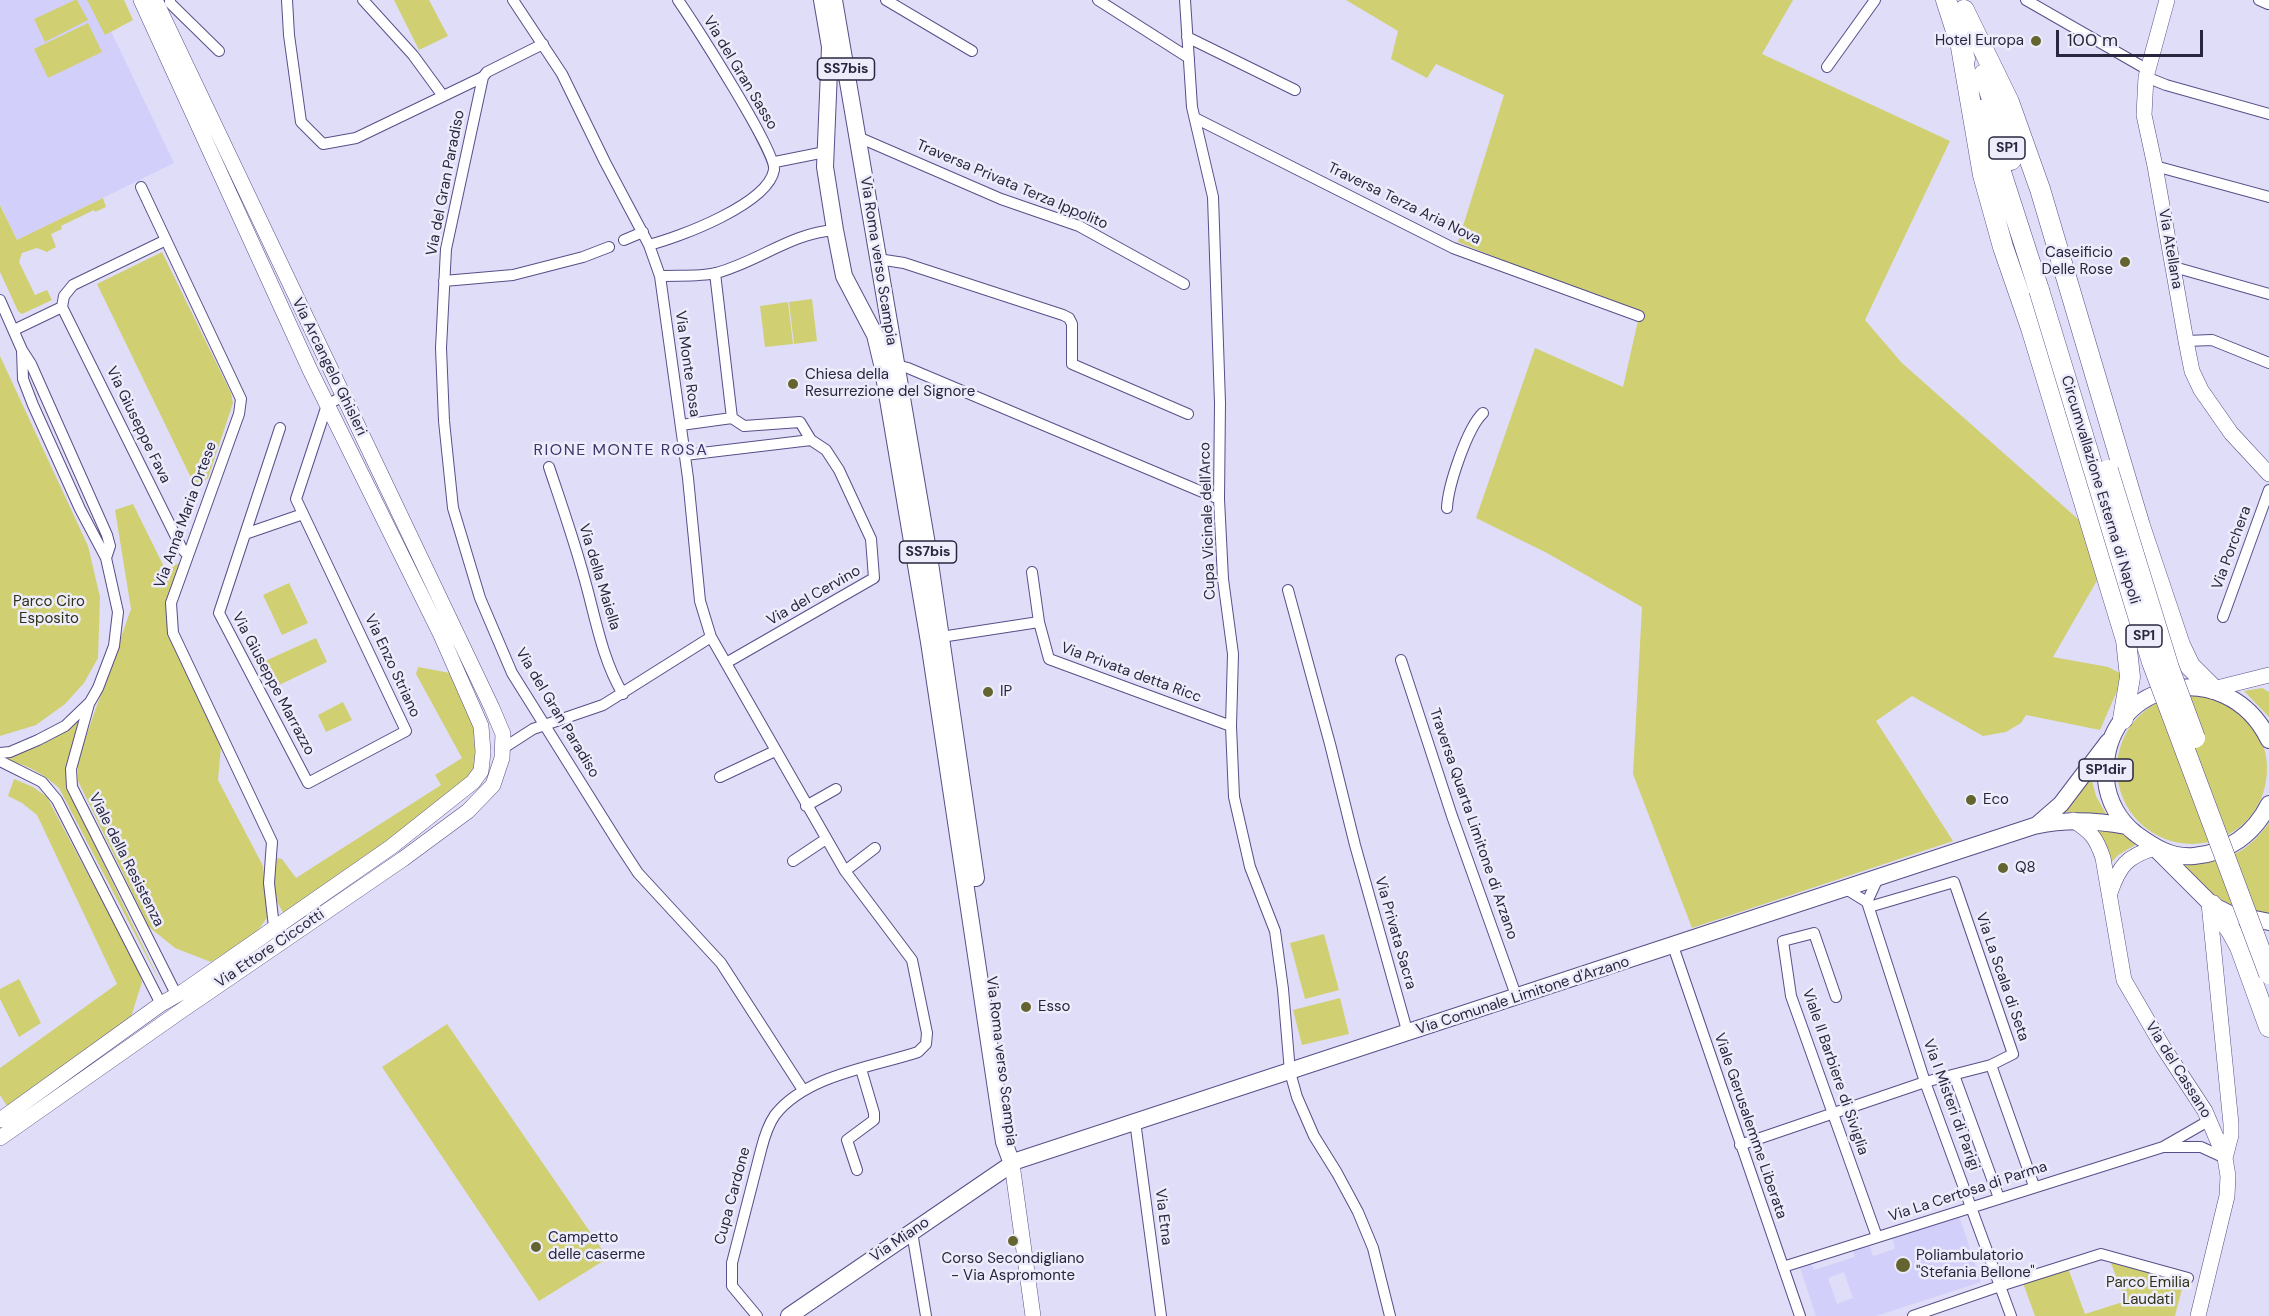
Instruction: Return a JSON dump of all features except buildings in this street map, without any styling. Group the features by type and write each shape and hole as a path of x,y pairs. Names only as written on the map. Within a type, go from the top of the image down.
{"highway":[{"name":"Circumvallazione Esterna di Napoli","path":"1946,0 2045,288 2169,668 2269,938"},
{"name":"Circumvallazione Esterna di Napoli","path":"1962,5 2152,662 2269,974"},
{"path":"1962,5 2009,102 2040,189 2140,526 2180,645 2190,666 2213,690"},
{"path":"1961,47 1983,175 2000,237 2031,328 2126,640 2130,677 2119,727"},
{"path":"2210,904 2230,929 2240,947 2269,1027"}],"main road":[{"name":"Via Roma verso Scampia","path":"822,0 830,47 825,167 835,230 844,276 875,335 937,640 970,913 1004,1143 1012,1164"},
{"name":"Via Roma verso Scampia","path":"834,0 896,365 937,640 969,824 1014,1146 1012,1164"},
{"path":"826,121 840,119 847,122 858,137"},
{"path":"853,296 863,300 871,299 882,281"},
{"path":"2034,826 2061,804 2137,705 2164,691 2193,686 2213,690 2230,697 2246,708 2259,722 2269,739"},
{"name":"SP1dir","path":"2119,727 2106,760 2107,789 2114,808 2126,826 2155,848 2210,904 2230,914 2269,922"},
{"name":"SP1dir","path":"2155,848 2173,854 2191,856 2209,854 2226,848 2255,826 2269,804"},
{"path":"2034,826 2073,820 2126,826"},
{"name":"Via Comunale Limitone d'Arzano","path":"1012,1164 1135,1121 1408,1034 2034,826"},
{"name":"Via Miano","path":"789,1316 1012,1164"}],"street":[{"name":"Via Arcangelo Ghisleri","path":"141,0 327,405 441,635 481,726"},
{"name":"Via Arcangelo Ghisleri","path":"155,0 343,396 503,742"},
{"path":"170,0 170,3 219,51"},
{"name":"Via del Gran Paradiso","path":"287,0 289,35 301,122 324,144 356,138 483,77 487,72 543,44"},
{"name":"Via del Gran Paradiso","path":"363,0 413,55 443,96"},
{"name":"Via Monte Rosa","path":"513,0 562,74 605,162 650,245 660,276 685,455 700,602 711,637 845,871 912,960 927,1033 926,1044 918,1052 803,1090"},
{"name":"Via del Gran Sasso","path":"678,0 708,43 775,162"},
{"path":"886,0 972,51"},
{"path":"1098,0 1189,58"},
{"name":"Cupa Vicinale dell'Arco","path":"1185,0 1195,118 1213,197 1220,403 1219,499 1222,579 1233,654 1231,726 1234,796 1250,867 1275,931 1283,989 1290,1072 1297,1096 1314,1137 1358,1212 1373,1248 1386,1315"},
{"path":"1827,67 1875,0"},
{"path":"2026,0 2166,85 2269,114"},
{"name":"Via Atellana","path":"2167,0 2147,74 2144,115 2192,371 2201,390 2231,433 2269,474"},
{"path":"1187,38 1295,90"},
{"name":"Via del Gran Paradiso","path":"483,77 446,249 441,348 444,421 453,508 480,598 512,673 638,873 721,963 803,1090"},
{"name":"Traversa Terza Aria Nova","path":"1195,118 1453,248 1639,316"},
{"name":"Traversa Privata Terza Ippolito","path":"858,137 1001,199 1078,226 1184,284"},
{"path":"650,245 672,239 744,206 763,190 774,172 775,162 825,152"},
{"path":"2155,166 2269,196"},
{"name":"Via Anna Maria Ortese","path":"141,187 241,399 239,414 171,603 173,633 272,842 269,883 274,927"},
{"path":"660,276 715,273 810,232 835,230"},
{"path":"624,240 643,232"},
{"path":"14,330 62,307 64,296 73,285 166,240"},
{"path":"444,281 513,275 583,257 609,247"},
{"path":"878,259 904,263 1069,318 1072,324 1072,364 1188,414"},
{"path":"2174,267 2269,294"},
{"path":"715,273 732,418"},
{"name":"Viale della Resistenza","path":"0,300 22,350 23,379 33,405 80,509 106,558 118,612 114,646 98,688 90,702 71,770 72,787 176,994"},
{"name":"Via Giuseppe Fava","path":"62,307 182,549 188,555"},
{"path":"2186,341 2212,340 2269,363"},
{"path":"896,365 908,368 1219,499"},
{"path":"327,405 343,396"},
{"name":"Via Enzo Striano","path":"308,783 406,731 296,499 327,405"},
{"path":"1447,508 1450,486 1466,442 1477,419 1483,414"},
{"path":"681,424 732,418 744,426 800,422 811,440 685,455"},
{"name":"Via Giuseppe Marrazzo","path":"280,428 219,612 308,783"},
{"name":"Via del Cervino","path":"726,663 874,578 871,538 839,470 826,450 811,440"},
{"name":"Via della Maiella","path":"549,467 582,567 604,649 616,683 623,694"},
{"name":"Via Porchera","path":"2223,617 2269,490"},
{"path":"245,534 303,514"},
{"path":"937,640 1039,622 1032,572"},
{"name":"Via Privata Sacra","path":"1288,590 1408,1034"},
{"name":"Via Privata detta Ricc","path":"1039,622 1049,660 1231,726"},
{"path":"503,742 603,705 711,637"},
{"name":"Traversa Quarta Limitone di Arzano","path":"1401,660 1452,816 1517,998"},
{"path":"2213,690 2269,675"},
{"name":"Viale della Resistenza","path":"0,753 10,752 65,726 90,702"},
{"name":"Via Ettore Ciccotti","path":"0,1120 161,1004 391,846 473,782 481,771 483,752 481,726"},
{"name":"Via Ettore Ciccotti","path":"0,1138 468,812 493,785 502,758 503,742"},
{"path":"720,777 775,751"},
{"path":"0,761 42,782 57,800 161,1004 178,1013"},
{"path":"806,806 836,789"},
{"name":"Via del Cassano","path":"2073,820 2088,830 2097,841 2103,858 2124,980 2213,1128 2225,1158 2228,1176 2227,1196 2198,1316"},
{"path":"793,861 826,839"},
{"path":"845,871 875,848"},
{"path":"2109,896 2116,874 2124,864 2143,852 2155,848"},
{"path":"1846,889 1868,905 1878,878"},
{"name":"Via La Scala di Seta","path":"1868,905 1954,882 2013,1054 1991,1065"},
{"path":"2210,904 2231,1124 2231,1135 2225,1158"},
{"name":"Via I Misteri di Parigi","path":"1868,905 1925,1082 2011,1316"},
{"name":"Viale Il Barbiere di Siviglia","path":"1836,997 1814,933 1783,941 1791,996 1877,1237"},
{"name":"Viale Gerusalemme Liberata","path":"1673,946 1800,1316"},
{"path":"176,994 178,1013"},
{"path":"1740,1145 1925,1082 1991,1065 2034,1186"},
{"path":"857,1170 847,1140 874,1120 861,1069"},
{"name":"Via I Misteri di Parigi","path":"1954,1075 1999,1198"},
{"name":"Cupa Cardone","path":"757,1316 732,1286 732,1263 748,1192 766,1131 775,1116 803,1090"},
{"name":"Via Etna","path":"1135,1121 1161,1316"},
{"path":"2201,1147 2213,1128 2231,1124"},
{"name":"Via La Certosa di Parma","path":"1783,1267 2034,1186 2163,1148 2213,1128"},
{"name":"Via La Certosa di Parma","path":"2163,1148 2201,1147 2225,1158"},
{"path":"1012,1164 1033,1316"},
{"path":"912,1232 926,1316"},
{"path":"1914,1316 2101,1254 2188,1278"}],"shaded area":[{"path":"0,0 96,0 174,163 17,240 0,204"},
{"name":"Poliambulatorio \"Stefania Bellone\"","path":"1959,1216 1981,1282 1876,1316 1816,1316 1800,1267 1811,1263 1814,1270 1855,1257 1853,1250 1869,1244 1873,1256 1895,1249 1892,1237","holes":["1844,1272 1853,1298 1837,1304 1828,1278"]}],"green space":[{"path":"75,0 88,20 45,42 34,19"},
{"path":"87,0 124,0 133,20 105,35"},
{"path":"394,0 429,0 448,36 419,50"},
{"path":"1346,0 1793,0 1762,54 1950,141 1865,320 1902,363 2114,551 2053,657 2108,667 2124,675 2100,730 2026,715 2021,723 2006,732 1983,736 1912,696 1876,721 1953,841 1692,928 1633,774 1642,607 1547,553 1476,518 1535,348 1623,387 1639,316 1458,242 1504,95 1436,64 1427,78 1391,59 1398,31"},
{"path":"88,23 102,52 48,78 34,49"},
{"path":"103,198 106,207 95,212 94,210 61,226 62,229 51,234 56,247 47,252 37,248 22,253 19,262 35,295 47,290 52,300 22,314 18,311 0,272 0,205 17,240"},
{"path":"162,252 231,393 233,403 208,478 196,488 97,284"},
{"path":"812,299 817,341 794,344 789,302"},
{"path":"788,302 793,344 765,347 760,306"},
{"name":"Parco Ciro Esposito","path":"0,356 88,546 100,597 98,658 84,683 65,704 36,725 0,736"},
{"path":"133,504 165,569 180,563 172,612 185,658 222,735 218,780 263,866 268,916 257,932 211,962 175,948 149,927 78,781 78,759 131,609 115,510"},
{"path":"289,583 308,623 282,635 263,595"},
{"path":"316,638 327,662 277,686 265,661"},
{"path":"418,667 450,673 483,734 473,782 284,914 273,887 277,858 282,859 296,878 441,785 435,775 462,758 416,674"},
{"path":"2262,688 2269,692 2269,717 2244,691"},
{"path":"2192,694 2221,700 2245,716 2261,740 2267,769 2261,798 2245,822 2221,838 2192,844 2163,838 2139,822 2123,798 2117,769 2123,740 2139,716 2163,700"},
{"path":"343,702 352,720 326,732 318,715"},
{"path":"81,719 67,787 162,986 59,788 36,771 6,758 55,738"},
{"path":"2090,773 2096,796 2106,814 2064,812"},
{"path":"14,779 33,787 47,797 139,971 142,982 130,1020 7,1106 0,1095 0,1068 117,984 37,815 22,803 8,796"},
{"path":"2269,823 2269,913 2242,908 2219,898 2199,882 2181,860 2209,860 2241,851"},
{"path":"2093,826 2123,833 2137,844 2118,855 2108,866"},
{"path":"1324,934 1339,990 1305,999 1290,943"},
{"path":"19,979 41,1023 19,1037 0,999 0,989"},
{"path":"1340,998 1349,1034 1302,1045 1293,1010"},
{"path":"447,1024 608,1258 539,1301 382,1067"},
{"name":"Parco Emilia Laudati","path":"2108,1256 2185,1277 2175,1316 2035,1316 2023,1283 2068,1268 2085,1314 2126,1301"}],"place":[{"name":"Hotel Europa","path":"2036,41"},
{"name":"Caseificio Delle Rose","path":"2125,262"},
{"name":"Chiesa della Resurrezione del Signore","path":"793,384"},
{"name":"IP","path":"988,692"},
{"name":"Eco","path":"1971,800"},
{"name":"Q8","path":"2003,868"},
{"name":"Esso","path":"1026,1007"},
{"name":"Corso Secondigliano - Via Aspromonte","path":"1013,1241"},
{"name":"Campetto delle caserme","path":"536,1247"},
{"name":"Poliambulatorio \"Stefania Bellone\"","path":"1903,1265"}],"district":[{"name":"RIONE MONTE ROSA","path":"621,451"}]}
